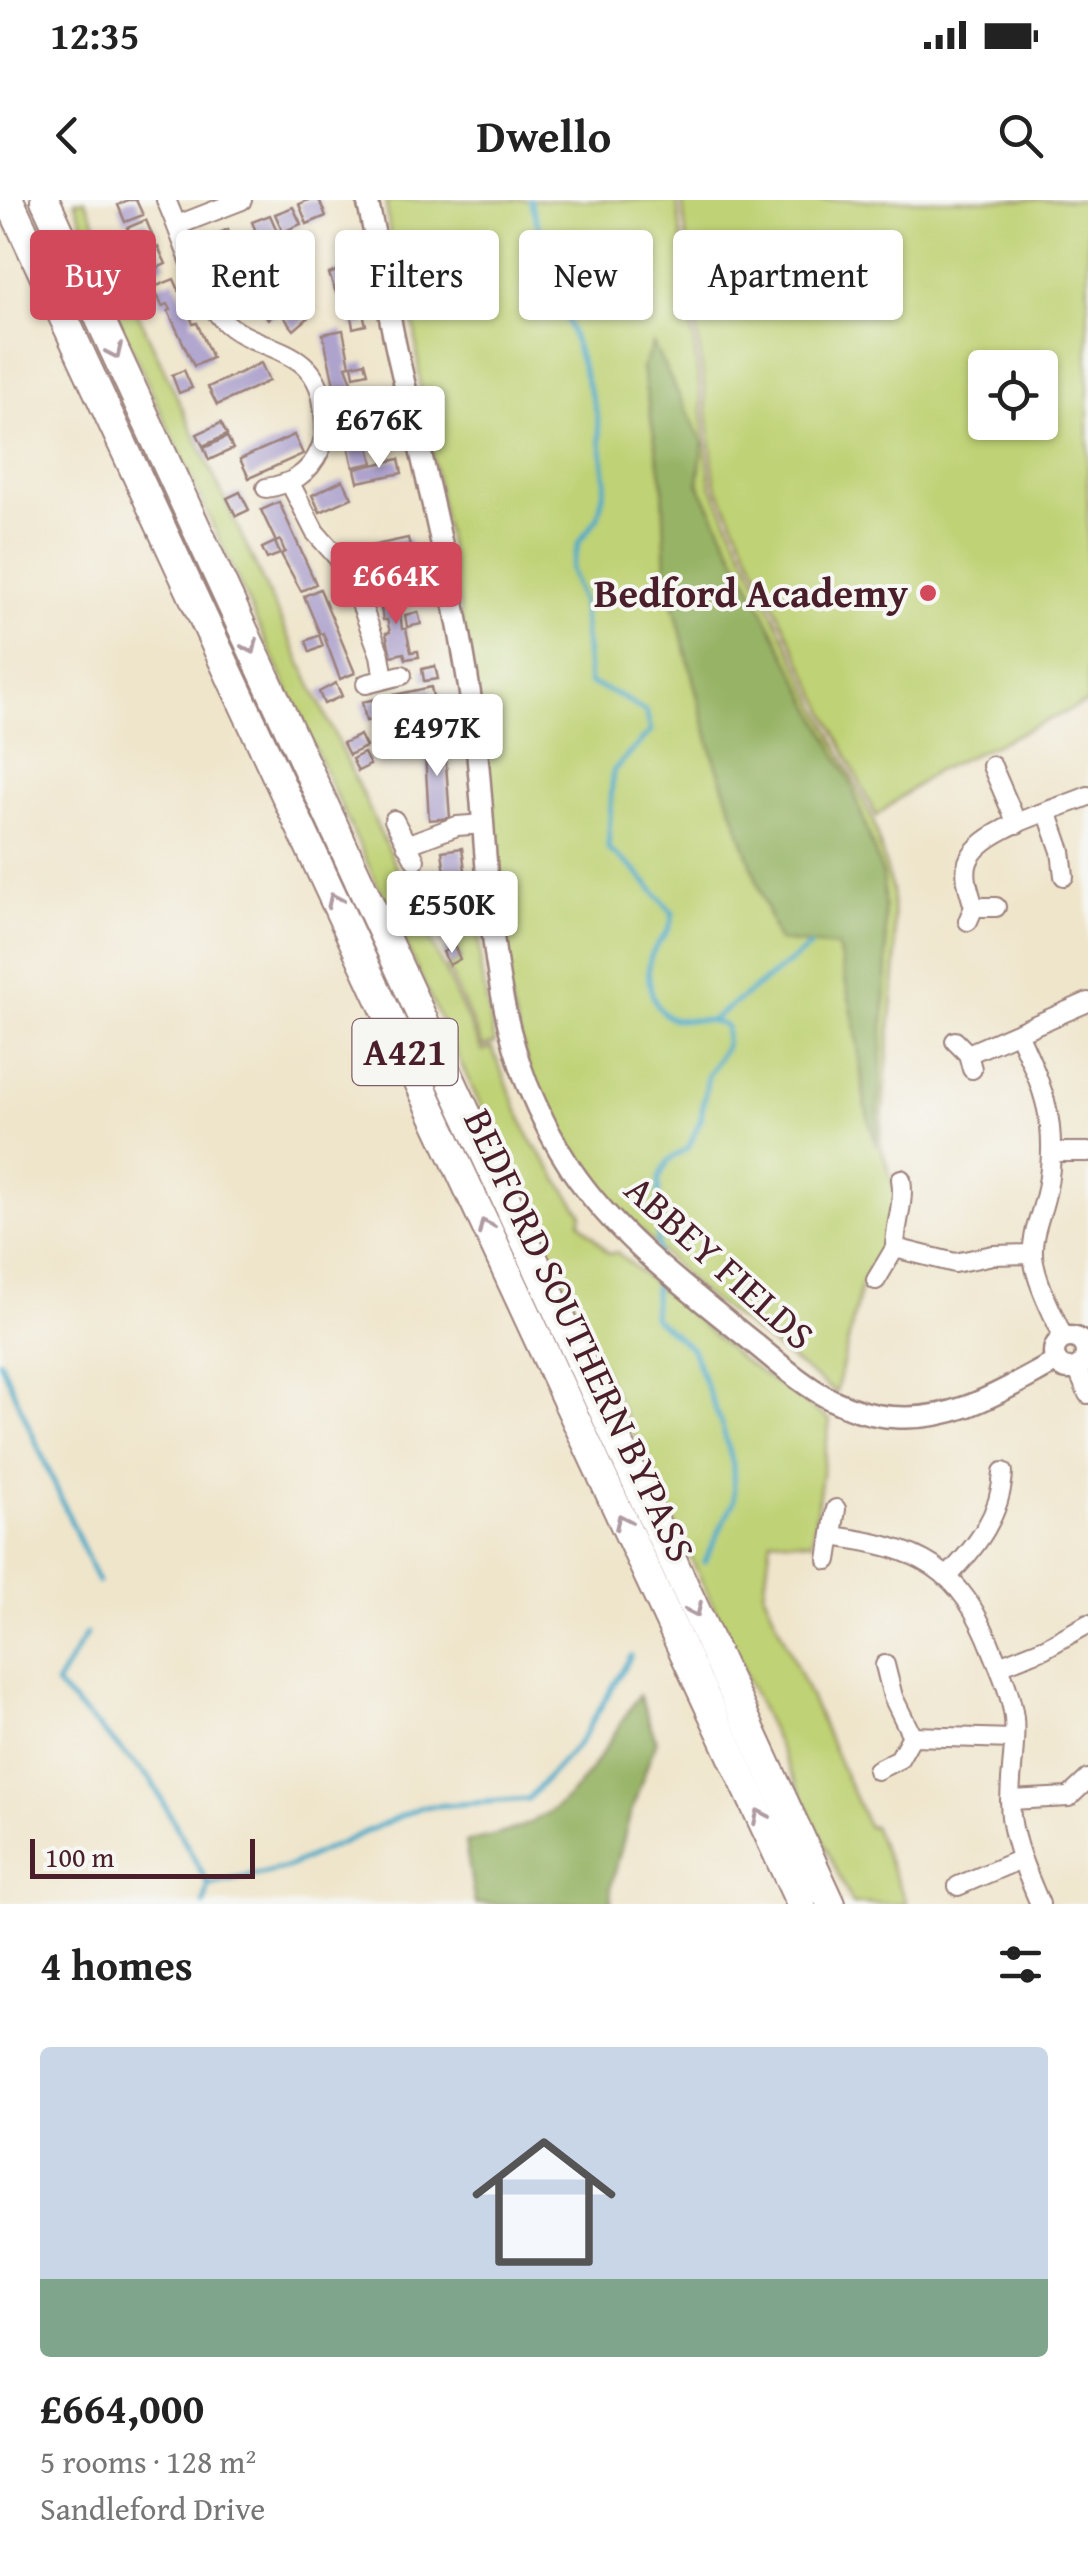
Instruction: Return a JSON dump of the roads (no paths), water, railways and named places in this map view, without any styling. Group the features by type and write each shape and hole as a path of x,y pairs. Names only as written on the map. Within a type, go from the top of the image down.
{"highway":[{"name":"BEDFORD SOUTHERN BYPASS","path":"10,200 801,1904"},
{"name":"BEDFORD SOUTHERN BYPASS","path":"45,200 830,1904"}],"street":[{"path":"166,200 210,302 222,319 236,330 295,356 322,394 326,425 320,450 309,467 290,483 266,488"},
{"path":"178,225 242,200"},
{"name":"ABBEY FIELDS","path":"367,200 385,300 458,622 472,705 500,988 511,1037 548,1129 572,1171 654,1261 796,1378 831,1400 891,1418 940,1415 987,1400 1056,1362"},
{"path":"290,483 315,532 338,558 355,588 384,679"},
{"path":"992,766 1017,824"},
{"path":"996,907 971,914 966,865 976,847 990,835 1088,796"},
{"path":"1048,814 1061,850 1064,876"},
{"path":"394,820 410,852 457,826 484,824"},
{"path":"965,1055 1088,1002"},
{"path":"1018,1033 1045,1091 1051,1152 1033,1254 1043,1292 1063,1336"},
{"path":"1051,1152 1088,1152"},
{"path":"876,1280 896,1248 904,1195 901,1179"},
{"path":"896,1248 956,1263 992,1255 1033,1254"},
{"path":"1063,1336 1076,1336 1087,1345 1085,1360 1077,1368 1064,1368 1056,1362 1055,1348 1063,1336"},
{"path":"1077,1368 1088,1394"},
{"path":"948,1576 986,1532 1009,1494 1004,1472"},
{"path":"828,1560 836,1508"},
{"path":"832,1536 898,1548 924,1559 948,1576 967,1597 984,1627 1010,1698 1014,1738 1010,1800 1022,1859 1040,1904"},
{"path":"999,1666 1045,1648 1088,1624"},
{"path":"885,1665 893,1697 912,1736"},
{"path":"912,1736 1014,1738"},
{"path":"877,1770 899,1759 912,1736"},
{"path":"1010,1800 1068,1796 1088,1779"},
{"path":"958,1886 1022,1859"}],"waterway":[{"path":"530,200 597,414 606,481 598,517 579,542 571,570 582,604 589,683 646,712 651,731 613,771 608,849 634,869 673,913 670,927 649,961 651,990 659,1008 671,1018 712,1021 726,1027 726,1045 708,1075 701,1118 689,1147 668,1161 659,1178 657,1257"},
{"path":"713,1019 810,947"},
{"path":"656,1273 653,1317 692,1349 733,1465 734,1501 704,1562"},
{"path":"0,1361 98,1582"},
{"path":"86,1634 56,1685 151,1780 208,1884"},
{"path":"204,1904 209,1885 283,1869 421,1807 528,1799 580,1742 631,1656"}],"place":[{"name":"Bedford Academy","path":"928,593"}]}
